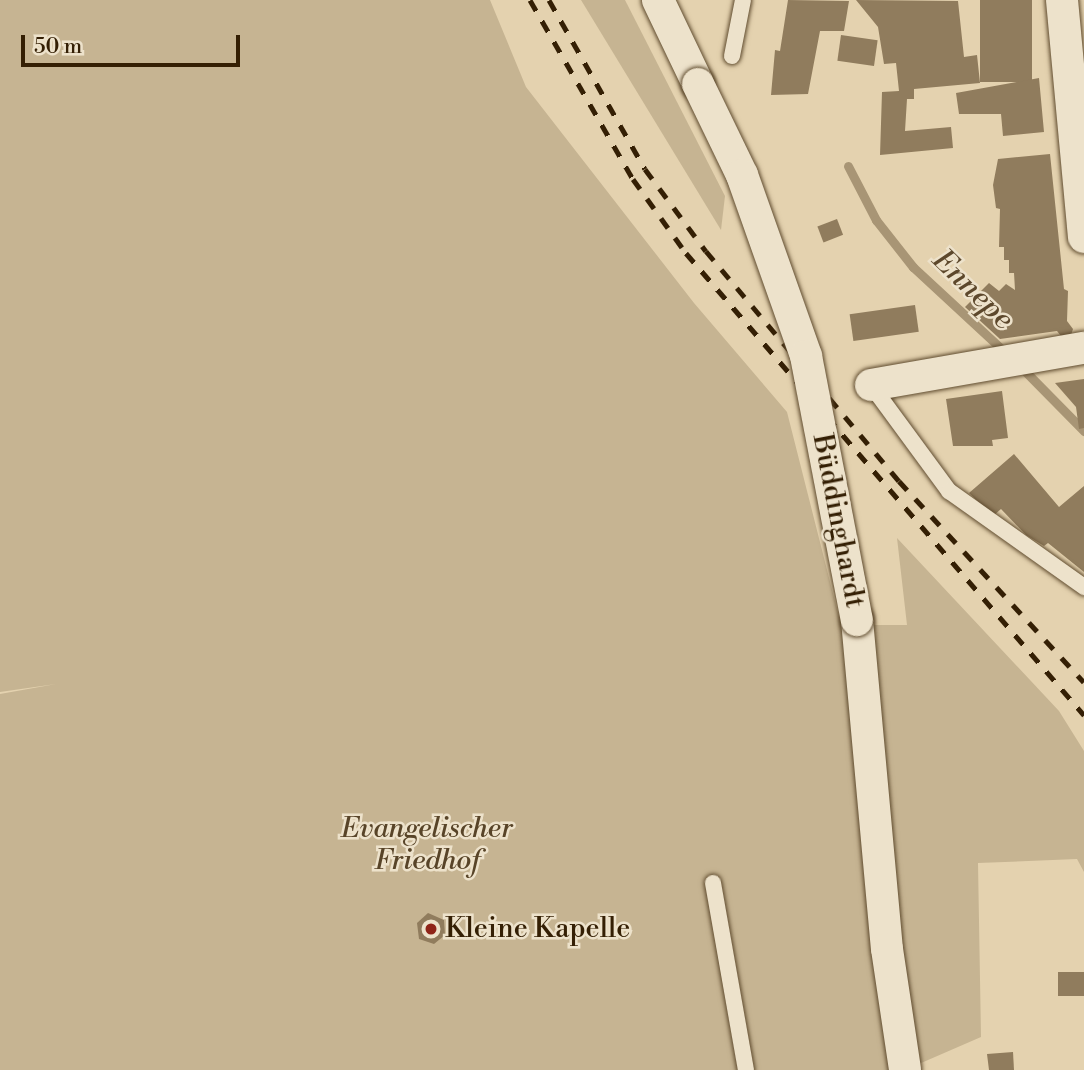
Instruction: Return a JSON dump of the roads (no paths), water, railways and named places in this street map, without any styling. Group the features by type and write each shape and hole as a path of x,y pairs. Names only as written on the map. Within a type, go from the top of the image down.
{"street":[{"name":"Büddinghardt","path":"658,0 742,175 806,356 857,620 887,949 905,1070"},
{"path":"1062,0 1084,237"},
{"path":"871,385 1084,348"}],"lane":[{"path":"732,56 743,0"},
{"path":"871,385 948,491 1084,587"},
{"path":"713,883 746,1070"}],"waterway":[{"name":"Ennepe","path":"848,166 876,220 913,267 1006,353"},
{"name":"Ennepe","path":"1019,365 1084,431"}],"railway":[{"path":"530,0 633,179 686,253 1084,715"},
{"path":"549,0 645,169 706,251 899,481 1084,682"}],"place":[{"name":"Kleine Kapelle","path":"431,929"}],"park label":[{"name":"Evangelischer Friedhof","path":"427,845"}]}
